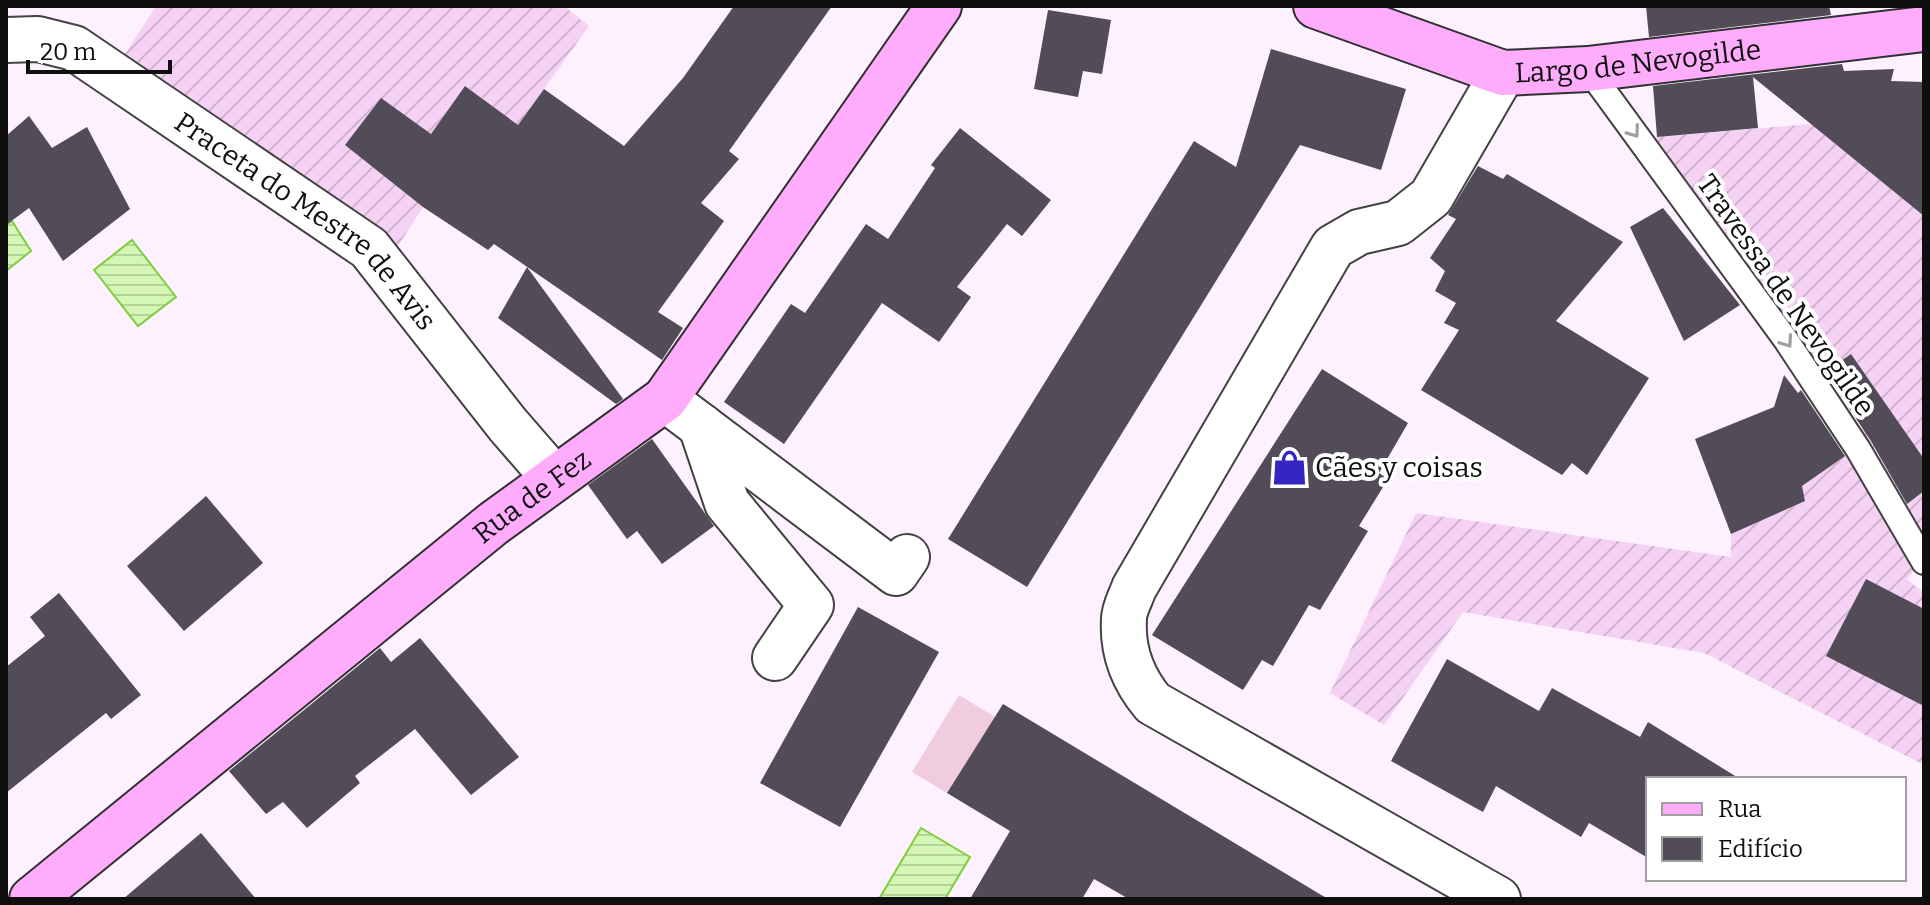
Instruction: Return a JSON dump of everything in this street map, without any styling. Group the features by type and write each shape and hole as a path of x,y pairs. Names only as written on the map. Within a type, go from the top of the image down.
{"street":[{"name":"Rua de Fez","path":"32,899 494,523 665,399 939,6"},
{"name":"Largo de Nevogilde","path":"1316,6 1503,73 1588,69 1924,29"},
{"name":"Praceta do Mestre de Avis","path":"6,40 38,39 74,48 369,248 508,425 554,478"},
{"path":"1498,899 1153,703 1136,683 1126,654 1124,616 1134,588 1333,247 1359,232 1398,223 1431,197 1503,73"},
{"path":"665,399 896,573 907,557"},
{"path":"701,426 727,503 811,605 775,658"}],"lane":[{"name":"Travessa de Nevogilde","path":"1588,69 1786,340 1858,449 1924,562"}],"shaded area":[{"path":"156,6 564,6 589,26 518,125 466,86 431,134 423,207 391,257 112,74"},
{"path":"1811,124 1902,198 1924,199 1924,560 1907,579 1924,593 1924,765 1704,653 1463,612 1384,725 1330,693 1416,513 1731,557 1731,534 1805,501 1802,486 1846,455 1855,434 1889,409 1851,354 1817,378 1642,143 1657,137"},
{"path":"12,221 31,251 6,271 6,225"},
{"path":"132,240 176,297 138,326 94,270"},
{"path":"959,695 995,717 947,793 912,772"},
{"path":"921,828 970,857 945,899 879,899"}],"building":[{"path":"734,6 832,6 729,151 739,159 701,203 724,221 658,312 683,328 662,360 494,244 488,250 423,207 345,145 381,98 431,134 465,86 518,125 544,89 624,146 683,78"},
{"path":"1646,6 1829,6 1831,15 1649,37"},
{"path":"1048,10 1111,20 1102,74 1083,71 1078,97 1034,89"},
{"path":"1271,49 1406,89 1381,170 1300,145 1027,587 948,539 1194,141 1236,167"},
{"path":"1842,64 1844,71 1894,69 1891,81 1924,82 1924,216 1753,77 1758,128 1657,137 1653,86"},
{"path":"29,116 52,148 87,127 130,209 63,261 29,208 6,225 6,136"},
{"path":"960,128 1051,200 1022,236 1007,224 957,287 971,297 939,342 882,303 784,444 724,402 791,304 805,313 866,224 888,239 935,168 931,165"},
{"path":"1478,166 1503,179 1507,174 1623,242 1556,321 1649,378 1587,475 1572,463 1562,475 1421,390 1459,330 1444,323 1456,303 1435,291 1445,271 1430,258 1456,219 1448,215"},
{"path":"1663,208 1740,305 1684,341 1630,227"},
{"path":"527,267 623,399 616,404 498,318"},
{"path":"1851,354 1924,459 1924,491 1907,504 1871,441 1825,372"},
{"path":"1322,369 1408,423 1379,473 1388,479 1359,526 1368,531 1320,610 1309,605 1273,666 1262,660 1243,690 1152,635"},
{"path":"1784,375 1798,393 1801,390 1845,456 1802,486 1805,501 1731,534 1695,439 1774,407"},
{"path":"652,439 714,526 662,564 637,531 627,539 588,485"},
{"path":"206,496 263,563 184,631 127,566"},
{"path":"1866,579 1924,609 1924,706 1826,656"},
{"path":"59,593 141,695 111,719 106,713 6,793 6,667 45,636 30,617"},
{"path":"858,607 939,652 840,827 760,783"},
{"path":"420,638 519,757 471,795 415,729 355,776 360,783 307,828 283,802 266,814 229,771 380,648 391,662"},
{"path":"1447,659 1539,711 1552,688 1640,737 1648,722 1737,777 1646,777 1646,857 1589,823 1581,837 1496,786 1483,812 1391,761"},
{"path":"1003,704 1328,899 1129,899 1094,879 1082,899 970,899 1010,831 947,793"},
{"path":"201,833 256,899 123,899"}],"place":[{"name":"Cães y coisas","path":"1289,467"}]}
